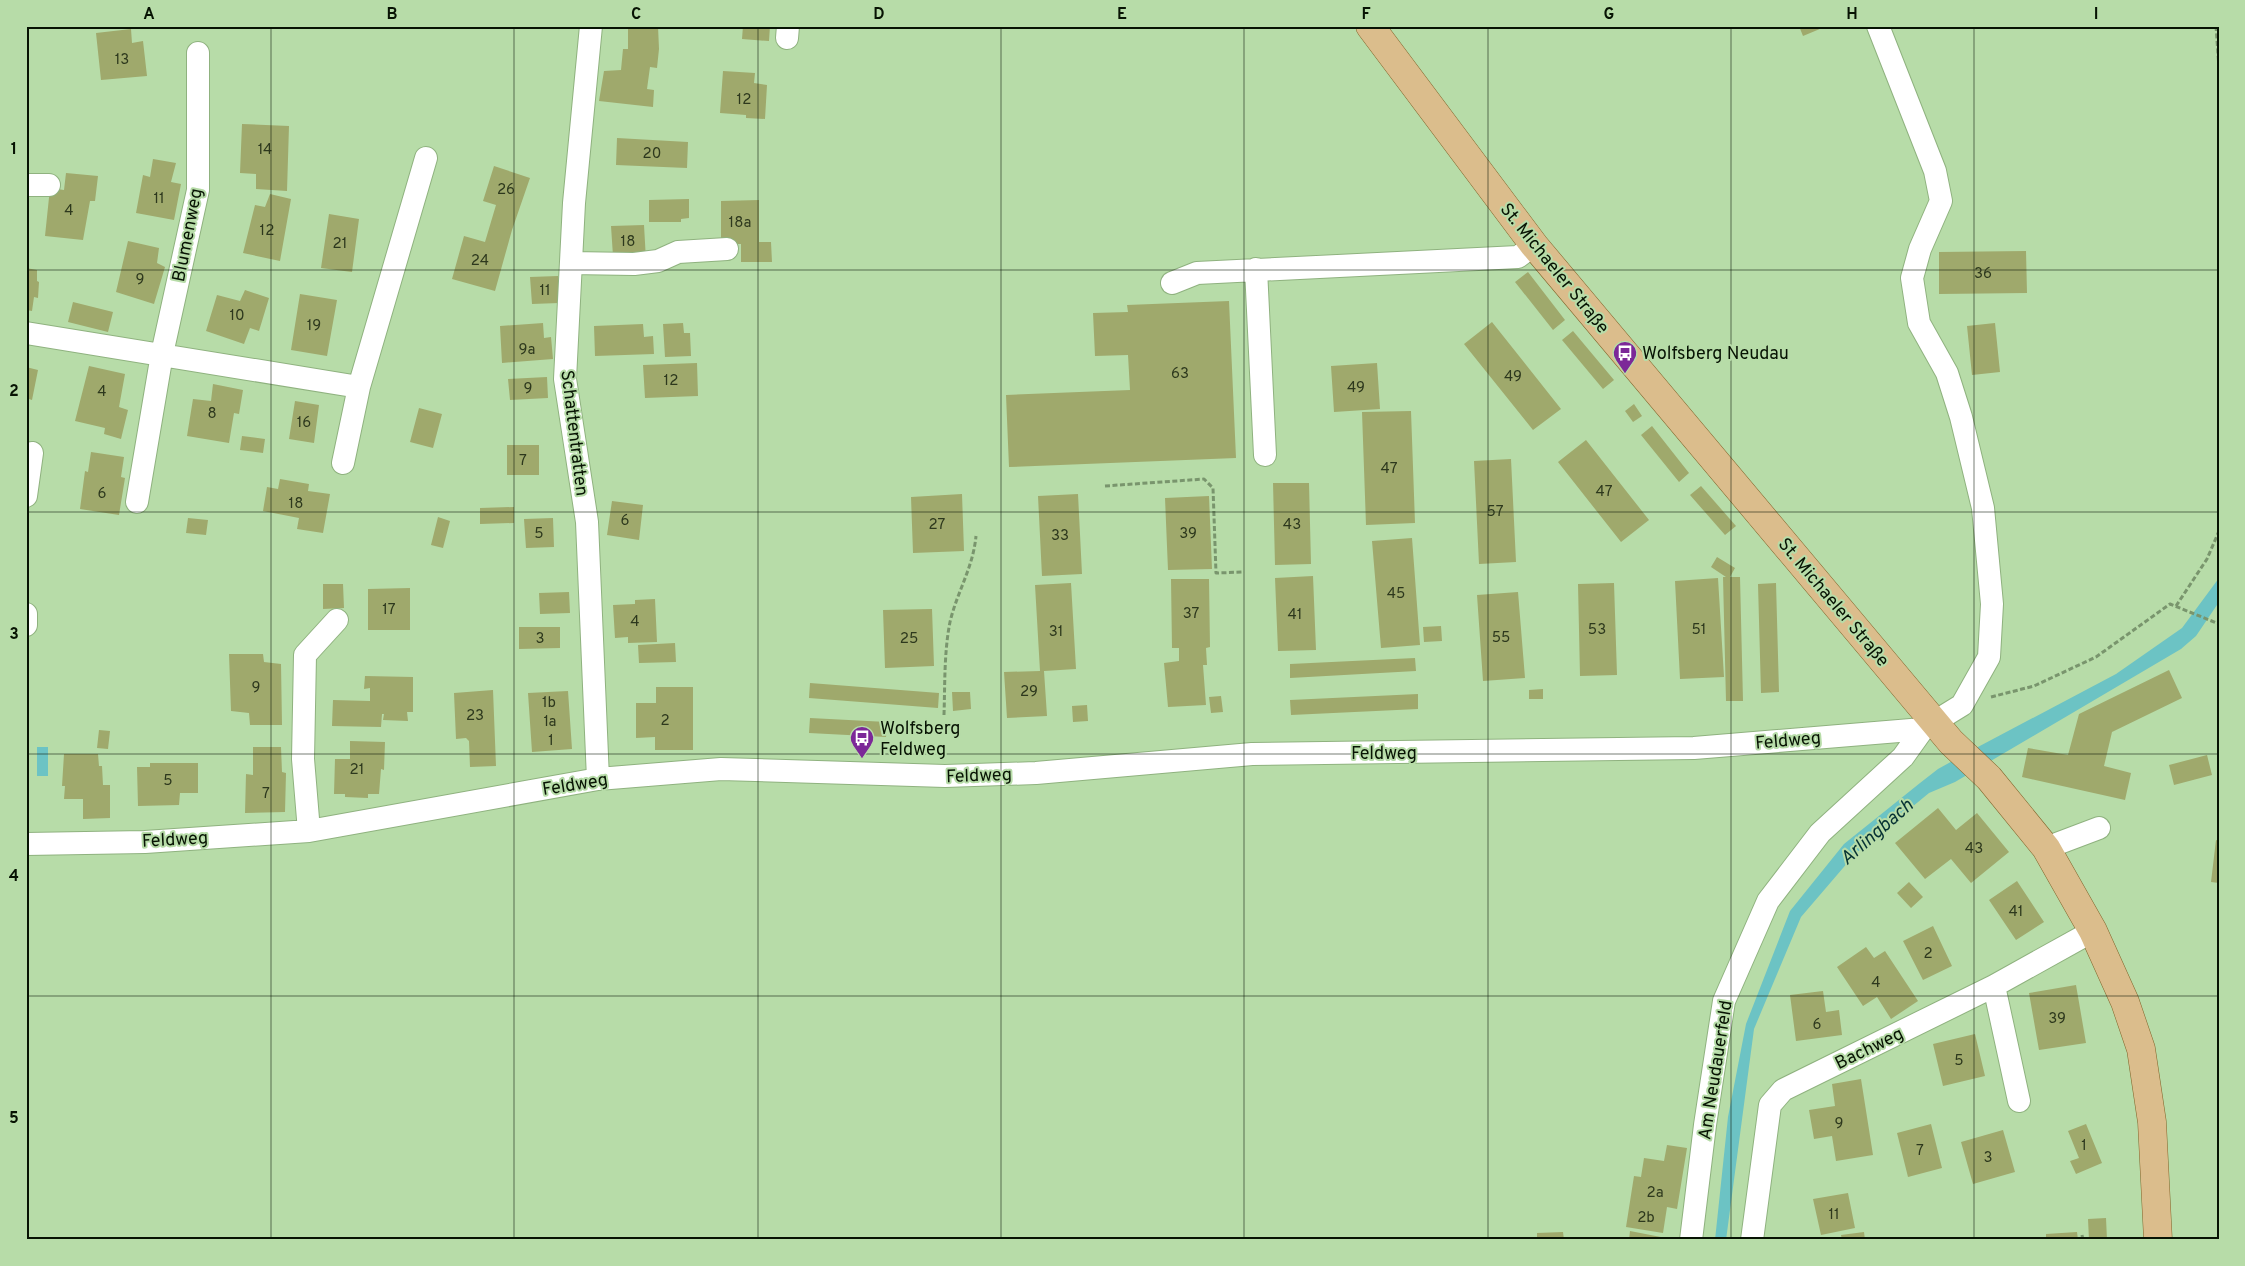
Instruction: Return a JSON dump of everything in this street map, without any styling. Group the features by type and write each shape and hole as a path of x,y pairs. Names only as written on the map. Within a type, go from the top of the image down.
{"main road":[{"name":"St. Michaeler Straße","path":"1370,26 1534,245 1936,731 1989,778 2046,848 2093,931 2125,1002 2141,1049 2152,1122 2158,1240"}],"street":[{"name":"Schattentratten","path":"591,26 574,204 565,379 587,522 598,779"},
{"path":"1878,26 1935,171 1941,201 1920,249 1912,278 1919,323 1946,373 1961,417 1983,508 1992,604 1989,657 1962,705 1936,731"},
{"name":"Blumenweg","path":"136,502 162,354 198,190 198,54"},
{"path":"343,463 359,387 426,158"},
{"path":"26,185 49,185"},
{"path":"1172,283 1197,272 1518,257 1534,245"},
{"path":"571,262 634,264 658,260 678,252 727,249"},
{"path":"1256,269 1265,455"},
{"path":"26,333 359,387"},
{"path":"26,496 32,453"},
{"path":"26,614 26,625"},
{"path":"309,831 303,759 305,655 337,620"},
{"name":"Feldweg","path":"26,844 145,842 309,831 598,779 721,769 945,776 1036,773 1252,754 1694,748 1936,731"},
{"name":"Am Neudauerfeld","path":"1691,1240 1705,1124 1724,1002 1768,901 1820,833 1903,757 1936,731"},
{"path":"2046,848 2099,828"},
{"name":"Bachweg","path":"1752,1240 1770,1105 1783,1090 1994,986 2093,931"},
{"path":"1994,986 2019,1101"}],"path":[{"path":"2216,26 2219,68"},
{"path":"1105,486 1204,479 1213,488 1216,573 1244,572"},
{"path":"2176,606 2207,559 2219,532"},
{"path":"944,715 946,649 951,620 974,555 976,536"},
{"path":"1962,705 2034,686 2096,657 2170,604 2218,624"},
{"path":"2082,1235 2083,1240"}],"water":[{"name":"Arlingbach","path":"2219,578 2219,602 2196,636 2181,649 1955,782 1929,793 1855,854 1801,917 1754,1029 1726,1240 1715,1240 1728,1117 1746,1024 1790,911 1844,844 1938,769 2116,674 2182,628"},
{"path":"37,747 48,747 48,776 37,776"}],"building":[{"path":"628,26 658,26 659,49 657,68 650,67 647,89 654,90 653,107 599,101 604,71 621,70 623,49 628,49"},
{"path":"743,26 770,26 769,41 742,39"},
{"path":"1799,26 1827,26 1803,36"},
{"path":"131,29 132,43 143,41 147,76 101,80 96,33"},
{"path":"723,71 755,73 754,83 767,85 765,119 746,118 746,115 720,113"},
{"path":"242,124 289,126 287,191 256,189 256,174 240,173"},
{"path":"617,138 688,142 687,168 616,165"},
{"path":"153,159 176,163 171,182 181,184 174,220 136,213 143,175 150,177"},
{"path":"494,166 530,178 512,230 495,291 452,279 464,236 485,242 496,205 483,201"},
{"path":"66,173 98,176 95,201 90,201 83,240 45,236 50,188 64,190"},
{"path":"270,194 291,199 280,261 243,253 255,205 265,207"},
{"path":"689,199 689,218 681,219 681,222 649,222 649,200"},
{"path":"759,200 759,242 771,242 772,262 741,262 741,244 721,244 721,201"},
{"path":"329,214 359,219 352,272 321,268"},
{"path":"644,225 646,260 613,256 611,226"},
{"path":"128,241 159,248 157,263 165,267 154,304 116,292"},
{"path":"2026,251 2027,293 1939,294 1939,252"},
{"path":"26,268 37,270 37,281 39,282 38,298 34,297 32,311 26,310"},
{"path":"1528,272 1565,320 1553,330 1515,282"},
{"path":"558,276 559,303 532,304 530,277"},
{"path":"245,290 269,298 259,331 250,328 244,344 206,331 217,295 240,301"},
{"path":"300,294 337,300 327,356 291,350"},
{"path":"1229,301 1236,458 1009,467 1006,395 1130,390 1128,355 1095,356 1093,313 1128,312 1127,305"},
{"path":"73,302 113,312 108,332 68,322"},
{"path":"1492,322 1561,409 1533,430 1464,344"},
{"path":"543,323 544,338 551,337 553,359 502,363 500,326"},
{"path":"683,323 684,333 690,333 691,356 665,357 663,324"},
{"path":"1995,323 2000,372 1972,375 1967,326"},
{"path":"643,324 644,337 653,336 654,354 595,356 594,326"},
{"path":"1573,331 1614,380 1603,389 1562,340"},
{"path":"697,363 698,396 645,398 643,365"},
{"path":"1377,363 1380,409 1334,412 1331,366"},
{"path":"89,366 125,374 119,407 128,410 121,439 104,434 105,428 75,421"},
{"path":"26,367 38,370 32,400 26,398"},
{"path":"547,377 548,398 510,400 508,379"},
{"path":"213,384 243,390 239,414 234,413 229,443 187,436 193,399 211,401"},
{"path":"295,401 319,405 314,443 289,439"},
{"path":"1634,404 1642,416 1633,422 1625,411"},
{"path":"419,408 442,414 433,448 410,442"},
{"path":"1411,411 1415,523 1366,525 1362,412"},
{"path":"1652,426 1689,473 1679,482 1641,435"},
{"path":"242,436 265,439 263,453 240,450"},
{"path":"1586,440 1649,520 1621,542 1558,462"},
{"path":"507,445 539,445 539,475 507,475"},
{"path":"91,452 124,457 121,477 125,478 119,515 80,509 85,471 88,472"},
{"path":"1511,459 1516,562 1479,564 1474,461"},
{"path":"280,479 309,484 308,491 330,494 323,533 297,529 299,518 263,511 267,487 278,489"},
{"path":"1273,483 1309,483 1311,564 1275,565"},
{"path":"1701,486 1736,526 1725,535 1690,495"},
{"path":"962,494 964,551 913,553 911,497"},
{"path":"1078,494 1082,574 1042,576 1038,496"},
{"path":"1209,496 1212,569 1168,570 1165,498"},
{"path":"612,501 643,505 639,540 607,535"},
{"path":"514,507 514,523 480,524 480,508"},
{"path":"438,517 450,521 443,548 431,545"},
{"path":"188,518 208,520 206,535 186,533"},
{"path":"553,518 554,547 526,548 524,519"},
{"path":"1412,538 1420,645 1381,648 1372,541"},
{"path":"1717,557 1735,568 1730,577 1740,577 1743,701 1726,701 1723,577 1726,577 1711,567"},
{"path":"1313,576 1316,650 1278,651 1275,578"},
{"path":"1718,578 1724,677 1680,679 1675,581"},
{"path":"1171,579 1209,579 1210,647 1206,648 1207,665 1203,665 1206,705 1168,707 1164,663 1179,661 1179,648 1172,648"},
{"path":"1071,583 1076,669 1044,671 1047,716 1007,718 1004,672 1040,671 1035,585"},
{"path":"1614,583 1617,675 1580,676 1578,584"},
{"path":"1776,583 1779,692 1761,693 1758,584"},
{"path":"323,584 343,584 344,608 323,609"},
{"path":"410,588 410,630 368,630 368,589"},
{"path":"569,592 570,613 540,614 539,593"},
{"path":"1518,592 1525,678 1483,681 1477,595"},
{"path":"655,599 657,642 628,643 628,637 615,638 613,605 635,604 635,600"},
{"path":"932,609 934,666 885,668 883,610"},
{"path":"1441,626 1442,641 1424,642 1423,627"},
{"path":"519,627 560,627 560,648 519,649"},
{"path":"675,643 676,662 639,663 638,645"},
{"path":"229,654 263,654 264,662 281,664 282,725 250,725 249,713 231,711"},
{"path":"1415,658 1416,671 1290,678 1290,664"},
{"path":"2169,670 2182,698 2112,732 2104,766 2131,773 2125,800 2022,777 2028,748 2068,755 2079,714"},
{"path":"365,676 413,677 413,712 407,712 408,721 383,720 384,714 382,714 381,727 332,726 333,700 370,701 370,688 364,689"},
{"path":"810,683 939,693 938,708 809,698"},
{"path":"656,687 693,687 693,750 655,750 655,737 636,738 636,703 656,703"},
{"path":"1543,689 1543,699 1529,699 1529,690"},
{"path":"493,690 496,766 470,767 469,741 466,738 456,739 454,693"},
{"path":"568,691 572,749 532,752 528,693"},
{"path":"952,692 970,692 971,709 953,711"},
{"path":"1418,694 1418,709 1291,715 1290,700"},
{"path":"1221,696 1223,712 1211,713 1209,697"},
{"path":"1087,705 1088,721 1073,722 1072,706"},
{"path":"810,718 887,722 886,737 809,733"},
{"path":"99,730 110,731 108,749 97,748"},
{"path":"350,741 385,742 384,770 381,769 379,794 368,794 368,798 345,797 345,794 334,794 335,759 350,759"},
{"path":"253,747 281,747 282,772 286,773 285,812 245,813 246,774 253,775"},
{"path":"64,754 98,754 99,766 102,766 103,785 110,785 110,818 83,819 83,799 64,799 65,786 62,786"},
{"path":"2207,755 2212,775 2174,785 2169,765"},
{"path":"150,763 198,763 198,793 180,793 179,805 138,806 137,767 150,767"},
{"path":"1938,808 1956,830 1977,813 2009,852 1971,883 1951,859 1925,879 1895,843"},
{"path":"2216,840 2219,841 2219,883 2211,882"},
{"path":"2017,881 2044,922 2016,940 1989,900"},
{"path":"1909,882 1923,897 1911,908 1897,893"},
{"path":"1933,926 1952,966 1923,980 1903,941"},
{"path":"1866,947 1874,958 1885,951 1918,1001 1891,1019 1877,997 1863,1006 1837,967"},
{"path":"2076,985 2086,1043 2039,1050 2029,993"},
{"path":"1823,991 1826,1012 1839,1010 1842,1035 1796,1041 1790,995"},
{"path":"1975,1034 1985,1076 1943,1086 1933,1044"},
{"path":"1861,1079 1873,1155 1836,1161 1832,1136 1814,1139 1809,1110 1835,1106 1832,1084"},
{"path":"1931,1124 1942,1168 1908,1177 1897,1133"},
{"path":"2086,1124 2102,1163 2076,1174 2070,1161 2079,1158 2068,1131"},
{"path":"2003,1130 2015,1172 1973,1184 1961,1142"},
{"path":"1667,1145 1687,1148 1677,1209 1667,1207 1663,1233 1626,1227 1634,1176 1641,1177 1644,1158 1664,1161"},
{"path":"1848,1193 1855,1228 1821,1235 1813,1199"},
{"path":"2106,1218 2107,1240 2089,1240 2088,1219"},
{"path":"1630,1231 1666,1238 1666,1240 1629,1240"},
{"path":"1563,1232 1564,1240 1537,1240 1537,1233"},
{"path":"1864,1232 1865,1240 1842,1240 1841,1235"},
{"path":"2077,1232 2078,1240 2046,1240 2046,1234"}],"place":[{"name":"Wolfsberg Neudau","path":"1625,374"},
{"name":"Wolfsberg Feldweg","path":"862,759"}]}
